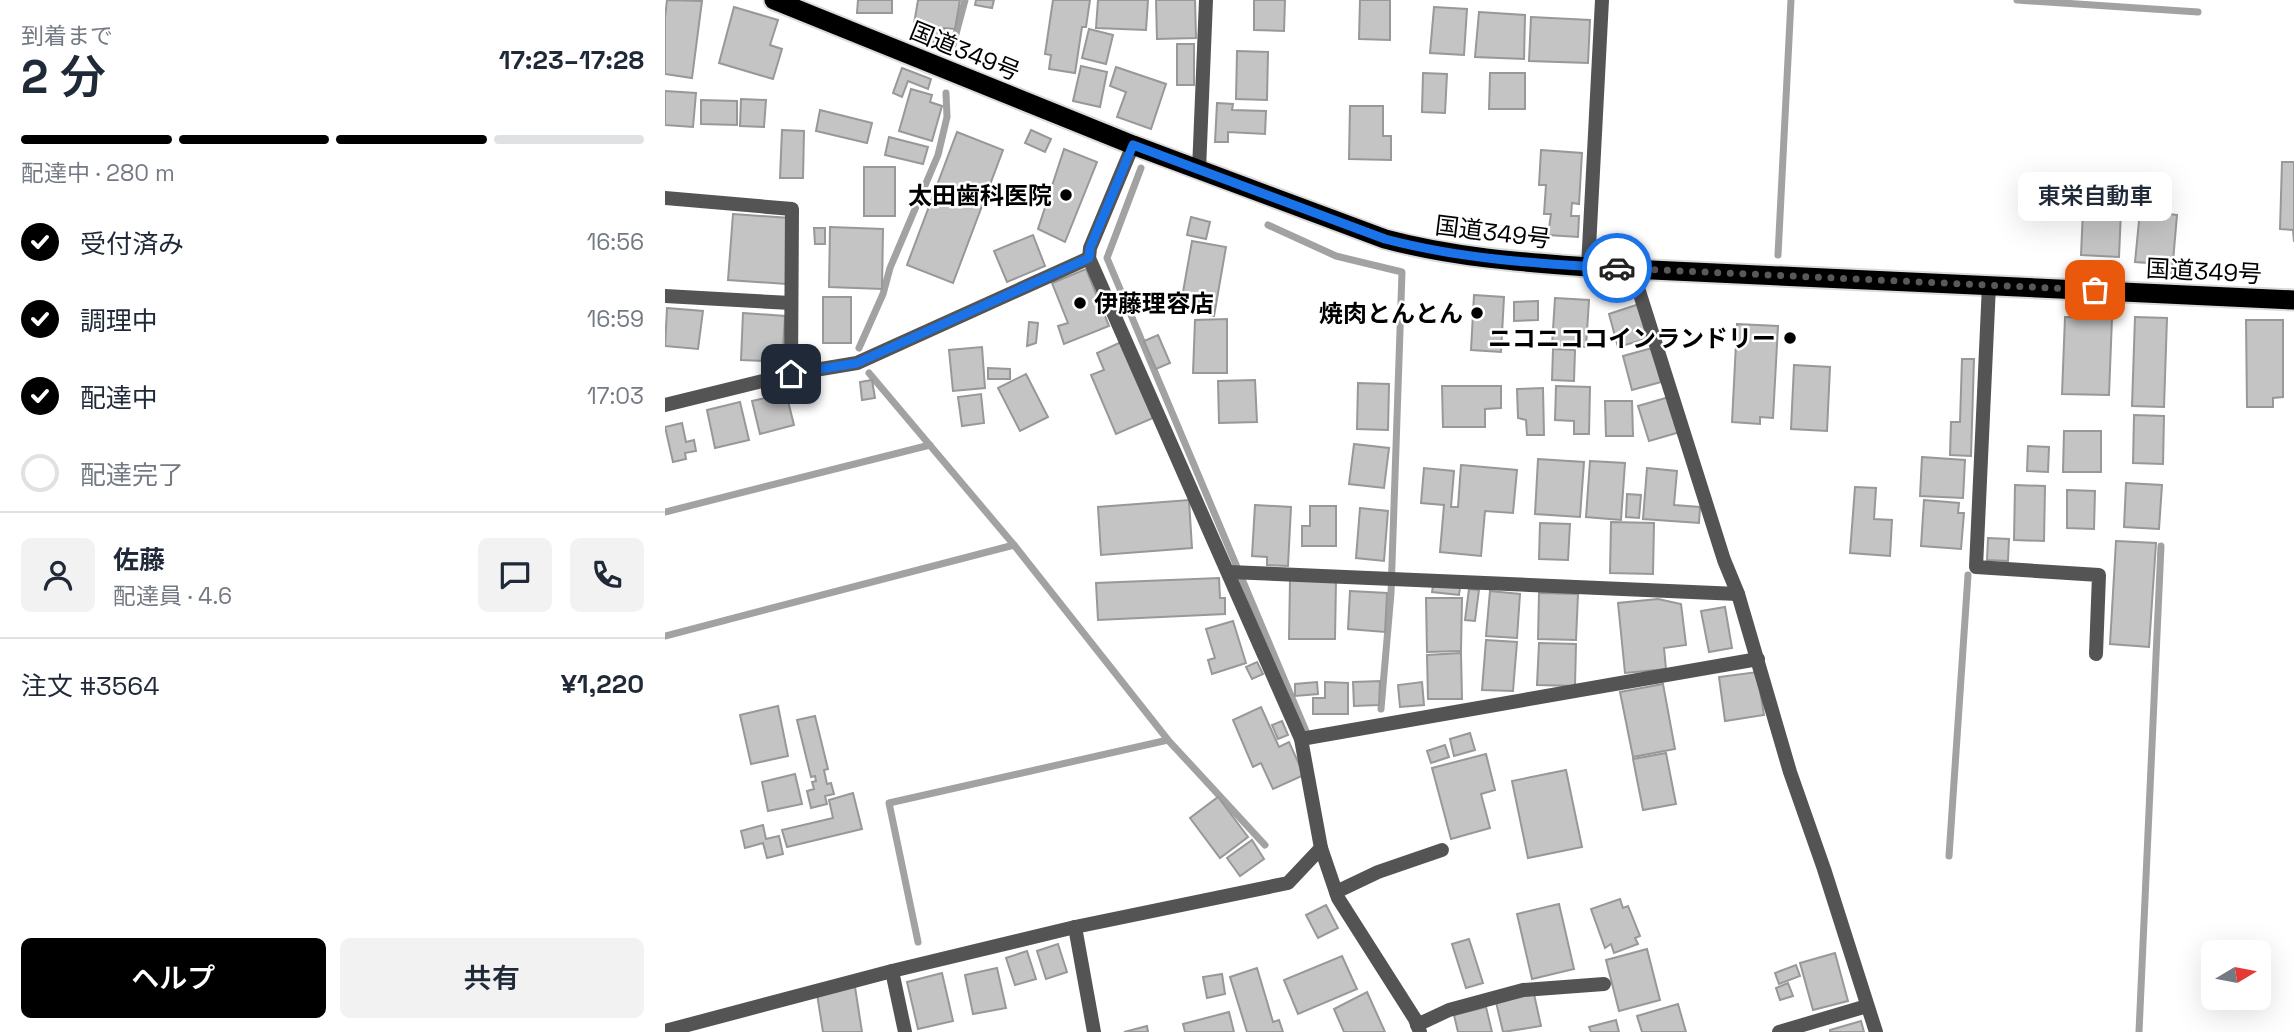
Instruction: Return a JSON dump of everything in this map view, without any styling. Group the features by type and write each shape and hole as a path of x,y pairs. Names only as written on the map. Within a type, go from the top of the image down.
{"highway":[{"name":"国道349号","path":"775,0 799,5 1133,145 1385,239 1423,249 1482,258 1588,267 2294,300"}],"street":[{"path":"1199,170 1206,0"},
{"path":"1588,267 1602,0"},
{"path":"1133,145 1090,248 1089,258 1301,739 1321,849 1336,892 1418,1028 1448,1010 1523,990 1605,984"},
{"path":"665,198 792,209 791,374"},
{"path":"665,405 791,374 857,363 1089,258"},
{"path":"1632,269 1724,560 1738,594 1790,772 1876,1032"},
{"path":"1989,285 1976,567 2099,575 2096,654"},
{"path":"665,296 791,303"},
{"path":"1229,572 1738,594"},
{"path":"1301,739 1758,659"},
{"path":"665,1031 892,971 1075,927 1288,883 1321,849"},
{"path":"1336,892 1378,872 1442,850"},
{"path":"1075,927 1094,1032"},
{"path":"892,971 905,1032"},
{"path":"1779,1032 1867,1006"}],"building":[{"path":"667,0 702,1 692,78 665,74"},
{"path":"858,0 892,0 892,13 857,13"},
{"path":"918,0 960,0 955,29 944,28 941,43 918,39 920,25 914,24"},
{"path":"976,0 994,0 992,8 975,5"},
{"path":"1053,0 1090,0 1086,27 1082,27 1075,73 1049,69 1051,55 1045,54"},
{"path":"1098,0 1148,0 1146,30 1096,28"},
{"path":"1156,0 1195,0 1196,38 1157,39"},
{"path":"1254,0 1285,0 1284,31 1254,30"},
{"path":"1360,0 1390,0 1390,40 1359,39"},
{"path":"734,7 778,20 770,45 782,49 773,79 719,63"},
{"path":"1434,7 1467,9 1464,55 1430,53"},
{"path":"1479,12 1525,15 1524,59 1475,57"},
{"path":"1531,17 1590,20 1588,63 1529,61"},
{"path":"1089,29 1113,35 1106,64 1082,58"},
{"path":"1177,44 1194,44 1194,85 1177,85"},
{"path":"1237,51 1268,52 1267,100 1236,99"},
{"path":"1081,66 1107,72 1100,107 1073,101"},
{"path":"1116,67 1166,84 1151,129 1117,117 1126,92 1110,86"},
{"path":"902,68 931,79 928,89 908,81 902,97 893,93"},
{"path":"1423,73 1447,74 1445,113 1422,112"},
{"path":"1490,73 1525,73 1525,109 1489,109"},
{"path":"911,89 932,95 930,102 942,106 932,141 899,131"},
{"path":"665,91 696,93 693,127 665,125"},
{"path":"741,99 766,100 764,127 740,126"},
{"path":"701,100 737,101 737,125 701,124"},
{"path":"1217,103 1233,104 1232,110 1266,111 1265,134 1228,132 1228,142 1215,142"},
{"path":"1350,106 1383,106 1383,136 1391,136 1391,160 1349,159"},
{"path":"820,110 872,123 867,143 816,131"},
{"path":"782,130 804,131 803,178 780,178"},
{"path":"1031,130 1051,139 1045,152 1025,143"},
{"path":"957,132 1003,150 953,283 907,265"},
{"path":"889,137 928,147 923,164 885,155"},
{"name":"太田歯科医院","path":"1064,149 1097,162 1065,242 1038,229"},
{"path":"1541,150 1582,153 1579,204 1572,203 1571,216 1579,216 1578,237 1548,235 1551,214 1544,214 1546,185 1539,185"},
{"path":"2282,162 2294,162 2294,242 2293,230 2280,229"},
{"path":"864,167 895,167 895,216 864,216"},
{"path":"2083,210 2121,211 2119,257 2081,255"},
{"path":"2140,211 2177,215 2172,273 2147,271 2148,263 2135,262"},
{"path":"733,214 790,218 786,284 728,280"},
{"path":"1191,217 1210,222 1206,239 1187,235"},
{"path":"830,227 883,229 882,289 829,287"},
{"path":"814,228 825,228 825,244 815,244"},
{"path":"1033,235 1045,266 1007,282 994,251"},
{"path":"1192,241 1226,247 1214,316 1180,309"},
{"name":"伊藤理容店","path":"1086,269 1109,326 1064,344 1058,326 1068,323 1052,283"},
{"path":"1474,295 1504,297 1501,352 1471,350"},
{"path":"823,297 851,297 851,343 823,343"},
{"path":"1555,298 1589,300 1586,347 1552,345"},
{"path":"1538,301 1538,320 1514,321 1514,302"},
{"path":"1639,304 1649,338 1618,347 1609,314"},
{"path":"667,308 703,311 698,349 665,346"},
{"path":"743,313 785,316 782,362 741,360"},
{"path":"2065,317 2112,318 2109,395 2062,394"},
{"path":"2135,317 2167,318 2164,407 2132,406"},
{"path":"1227,319 1227,373 1193,373 1195,320"},
{"path":"2246,320 2283,320 2283,397 2273,398 2273,407 2247,407"},
{"path":"1029,322 1038,323 1036,343 1027,346"},
{"path":"1737,324 1778,326 1773,418 1760,417 1760,424 1732,422"},
{"path":"1158,335 1170,363 1156,369 1144,341"},
{"path":"1121,342 1153,418 1116,434 1091,375 1104,370 1097,353"},
{"path":"982,347 985,388 953,391 949,350"},
{"path":"1652,348 1661,382 1632,390 1623,356"},
{"path":"1553,349 1575,350 1574,381 1552,380"},
{"path":"1962,359 1974,359 1971,456 1950,455 1951,422 1960,422"},
{"path":"1794,365 1830,367 1827,431 1791,429"},
{"path":"988,368 1010,369 1010,379 988,379"},
{"path":"1026,374 1048,417 1020,431 998,388"},
{"path":"872,380 875,398 862,400 860,382"},
{"path":"1255,380 1257,422 1219,423 1218,381"},
{"path":"1358,383 1389,384 1388,430 1357,429"},
{"path":"1442,386 1501,386 1501,408 1485,409 1485,427 1443,427"},
{"path":"1556,386 1590,387 1589,434 1574,434 1574,421 1555,420"},
{"path":"1543,388 1544,435 1527,435 1526,420 1518,418 1517,389"},
{"path":"786,393 794,425 760,434 752,401"},
{"path":"981,394 984,423 962,426 958,397"},
{"path":"1669,397 1680,432 1649,441 1638,406"},
{"path":"1605,401 1632,401 1633,436 1606,436"},
{"path":"740,402 749,440 715,448 707,410"},
{"path":"2134,415 2164,416 2163,464 2133,463"},
{"path":"682,423 686,442 694,440 696,451 685,453 686,459 673,462 665,427"},
{"path":"2064,431 2101,431 2101,472 2063,472"},
{"path":"1354,444 1389,448 1384,488 1349,484"},
{"path":"2028,446 2049,447 2048,472 2027,471"},
{"path":"1922,457 1965,460 1963,498 1920,496"},
{"path":"1538,459 1584,462 1580,517 1535,514"},
{"path":"1590,461 1625,463 1621,520 1586,517"},
{"path":"1461,465 1517,470 1513,513 1485,511 1481,556 1440,552 1444,505 1421,503 1424,468 1454,471 1451,507 1458,507"},
{"path":"1647,468 1677,471 1674,505 1700,507 1699,523 1643,519"},
{"path":"2126,483 2162,485 2159,529 2124,527"},
{"path":"2015,485 2045,486 2044,541 2014,540"},
{"path":"1855,487 1876,488 1874,519 1892,520 1890,556 1850,553"},
{"path":"2067,490 2095,491 2094,529 2067,528"},
{"path":"1627,494 1641,495 1639,518 1626,517"},
{"path":"1189,500 1192,548 1101,555 1098,507"},
{"path":"1924,500 1959,503 1958,513 1964,513 1961,549 1921,546"},
{"path":"1255,505 1291,507 1288,566 1267,565 1267,557 1252,556"},
{"path":"1310,506 1336,506 1336,546 1302,546 1302,526 1310,526"},
{"path":"1360,508 1388,511 1384,561 1356,558"},
{"path":"1611,522 1654,523 1653,574 1610,573"},
{"path":"1540,523 1570,524 1568,560 1539,559"},
{"path":"1988,538 2009,539 2008,561 1987,560"},
{"path":"2116,541 2156,543 2149,647 2110,644"},
{"path":"1219,578 1220,598 1225,598 1225,614 1098,620 1096,583"},
{"path":"1290,580 1336,580 1335,639 1289,639"},
{"path":"1433,586 1460,588 1459,595 1432,592"},
{"path":"1469,589 1479,590 1475,621 1465,620"},
{"path":"1350,591 1387,593 1385,632 1348,629"},
{"path":"1490,591 1520,594 1517,638 1486,636"},
{"path":"1539,593 1578,594 1576,640 1538,639"},
{"path":"1426,598 1462,598 1461,651 1427,652"},
{"path":"1658,599 1681,604 1686,645 1664,648 1666,669 1625,673 1618,603"},
{"path":"1725,607 1732,648 1709,652 1701,611"},
{"path":"1233,621 1246,663 1212,674 1208,660 1215,658 1206,629"},
{"path":"1486,640 1517,642 1513,691 1482,690"},
{"path":"1539,643 1576,644 1575,686 1537,685"},
{"path":"1461,653 1462,699 1428,699 1427,655"},
{"path":"1257,662 1263,674 1252,679 1246,667"},
{"path":"1757,672 1764,715 1725,721 1719,677"},
{"path":"1380,681 1379,705 1354,706 1353,682"},
{"path":"1317,682 1318,694 1295,696 1295,684"},
{"path":"1325,682 1348,683 1348,714 1313,714 1313,698 1325,698"},
{"path":"1422,682 1424,705 1400,707 1398,685"},
{"path":"1663,684 1675,749 1633,757 1620,692"},
{"path":"778,706 788,756 751,764 740,715"},
{"path":"1261,707 1279,747 1289,742 1304,775 1273,789 1261,763 1253,767 1233,720"},
{"path":"815,716 828,769 824,770 827,784 831,783 834,794 825,796 827,804 811,808 807,791 814,789 812,782 816,781 815,776 811,777 797,720"},
{"path":"1282,721 1288,735 1278,739 1272,725"},
{"path":"1470,733 1475,750 1454,756 1450,739"},
{"path":"1445,745 1449,757 1431,763 1427,751"},
{"path":"1666,753 1676,804 1643,810 1633,759"},
{"path":"1486,754 1495,790 1481,794 1490,828 1451,839 1432,768"},
{"path":"1566,770 1582,847 1528,858 1512,781"},
{"path":"795,774 802,804 768,811 762,782"},
{"path":"853,793 862,829 787,847 782,830 833,818 829,800"},
{"path":"1218,797 1248,837 1220,858 1190,818"},
{"path":"763,825 766,839 779,836 783,854 767,858 763,843 745,848 741,831"},
{"path":"1252,840 1264,859 1240,876 1227,858"},
{"path":"1620,899 1623,908 1628,906 1640,936 1635,938 1638,944 1614,953 1611,944 1605,948 1591,909"},
{"path":"1559,904 1574,969 1532,979 1517,914"},
{"path":"1326,905 1338,928 1318,938 1306,915"},
{"path":"1469,939 1483,983 1466,988 1452,944"},
{"path":"1058,944 1067,972 1046,979 1037,951"},
{"path":"1647,949 1660,1000 1619,1011 1606,960"},
{"path":"1027,951 1036,979 1015,985 1006,958"},
{"path":"1835,953 1848,1001 1813,1010 1800,963"},
{"path":"1342,956 1357,989 1298,1014 1284,980"},
{"path":"1796,965 1800,976 1779,984 1775,973"},
{"path":"997,968 1006,1008 973,1014 965,975"},
{"path":"1257,968 1273,1022 1279,1020 1283,1032 1247,1032 1230,977"},
{"path":"942,973 953,1021 918,1029 907,982"},
{"path":"1222,974 1225,994 1207,998 1203,977"},
{"path":"1788,983 1793,996 1780,1000 1776,988"},
{"path":"855,987 862,1032 823,1032 817,994"},
{"path":"1367,992 1385,1032 1344,1032 1334,1009"},
{"path":"1534,994 1541,1026 1503,1032 1496,1002"},
{"path":"1678,1004 1686,1032 1642,1032 1637,1016"},
{"path":"1486,1007 1492,1032 1458,1032 1454,1015"},
{"path":"1229,1012 1234,1032 1185,1032 1183,1024"},
{"path":"1616,1020 1619,1032 1591,1032 1589,1027"},
{"path":"1861,1021 1864,1032 1830,1032 1830,1030"},
{"path":"1147,1026 1148,1032 1124,1032"}],"waterway":[{"path":"953,45 965,0"},
{"path":"1778,255 1791,0"},
{"path":"2017,0 2198,12"},
{"path":"859,348 938,155 947,117 946,93"},
{"path":"1141,168 1107,258 1306,731"},
{"path":"1268,225 1336,256 1402,272 1391,593 1381,709"},
{"path":"869,373 1014,545 1168,740 1265,845"},
{"path":"665,512 930,445"},
{"path":"665,636 1014,545"},
{"path":"2139,1032 2161,546"},
{"path":"1949,856 1968,575"},
{"path":"918,942 889,803 1168,740"}],"way so far":[{"path":"1617,268 2095,290"}],"place":[{"name":"太田歯科医院","path":"1066,195"},
{"name":"東栄自動車","path":"2095,290"},
{"name":"伊藤理容店","path":"1080,303"},
{"name":"焼肉とんとん","path":"1477,313"},
{"name":"ニコニココインランドリー","path":"1790,338"}],"route":[{"path":"791,374 857,363 1089,258 1090,248 1133,145 1385,239 1423,249 1482,258 1617,268"}]}
